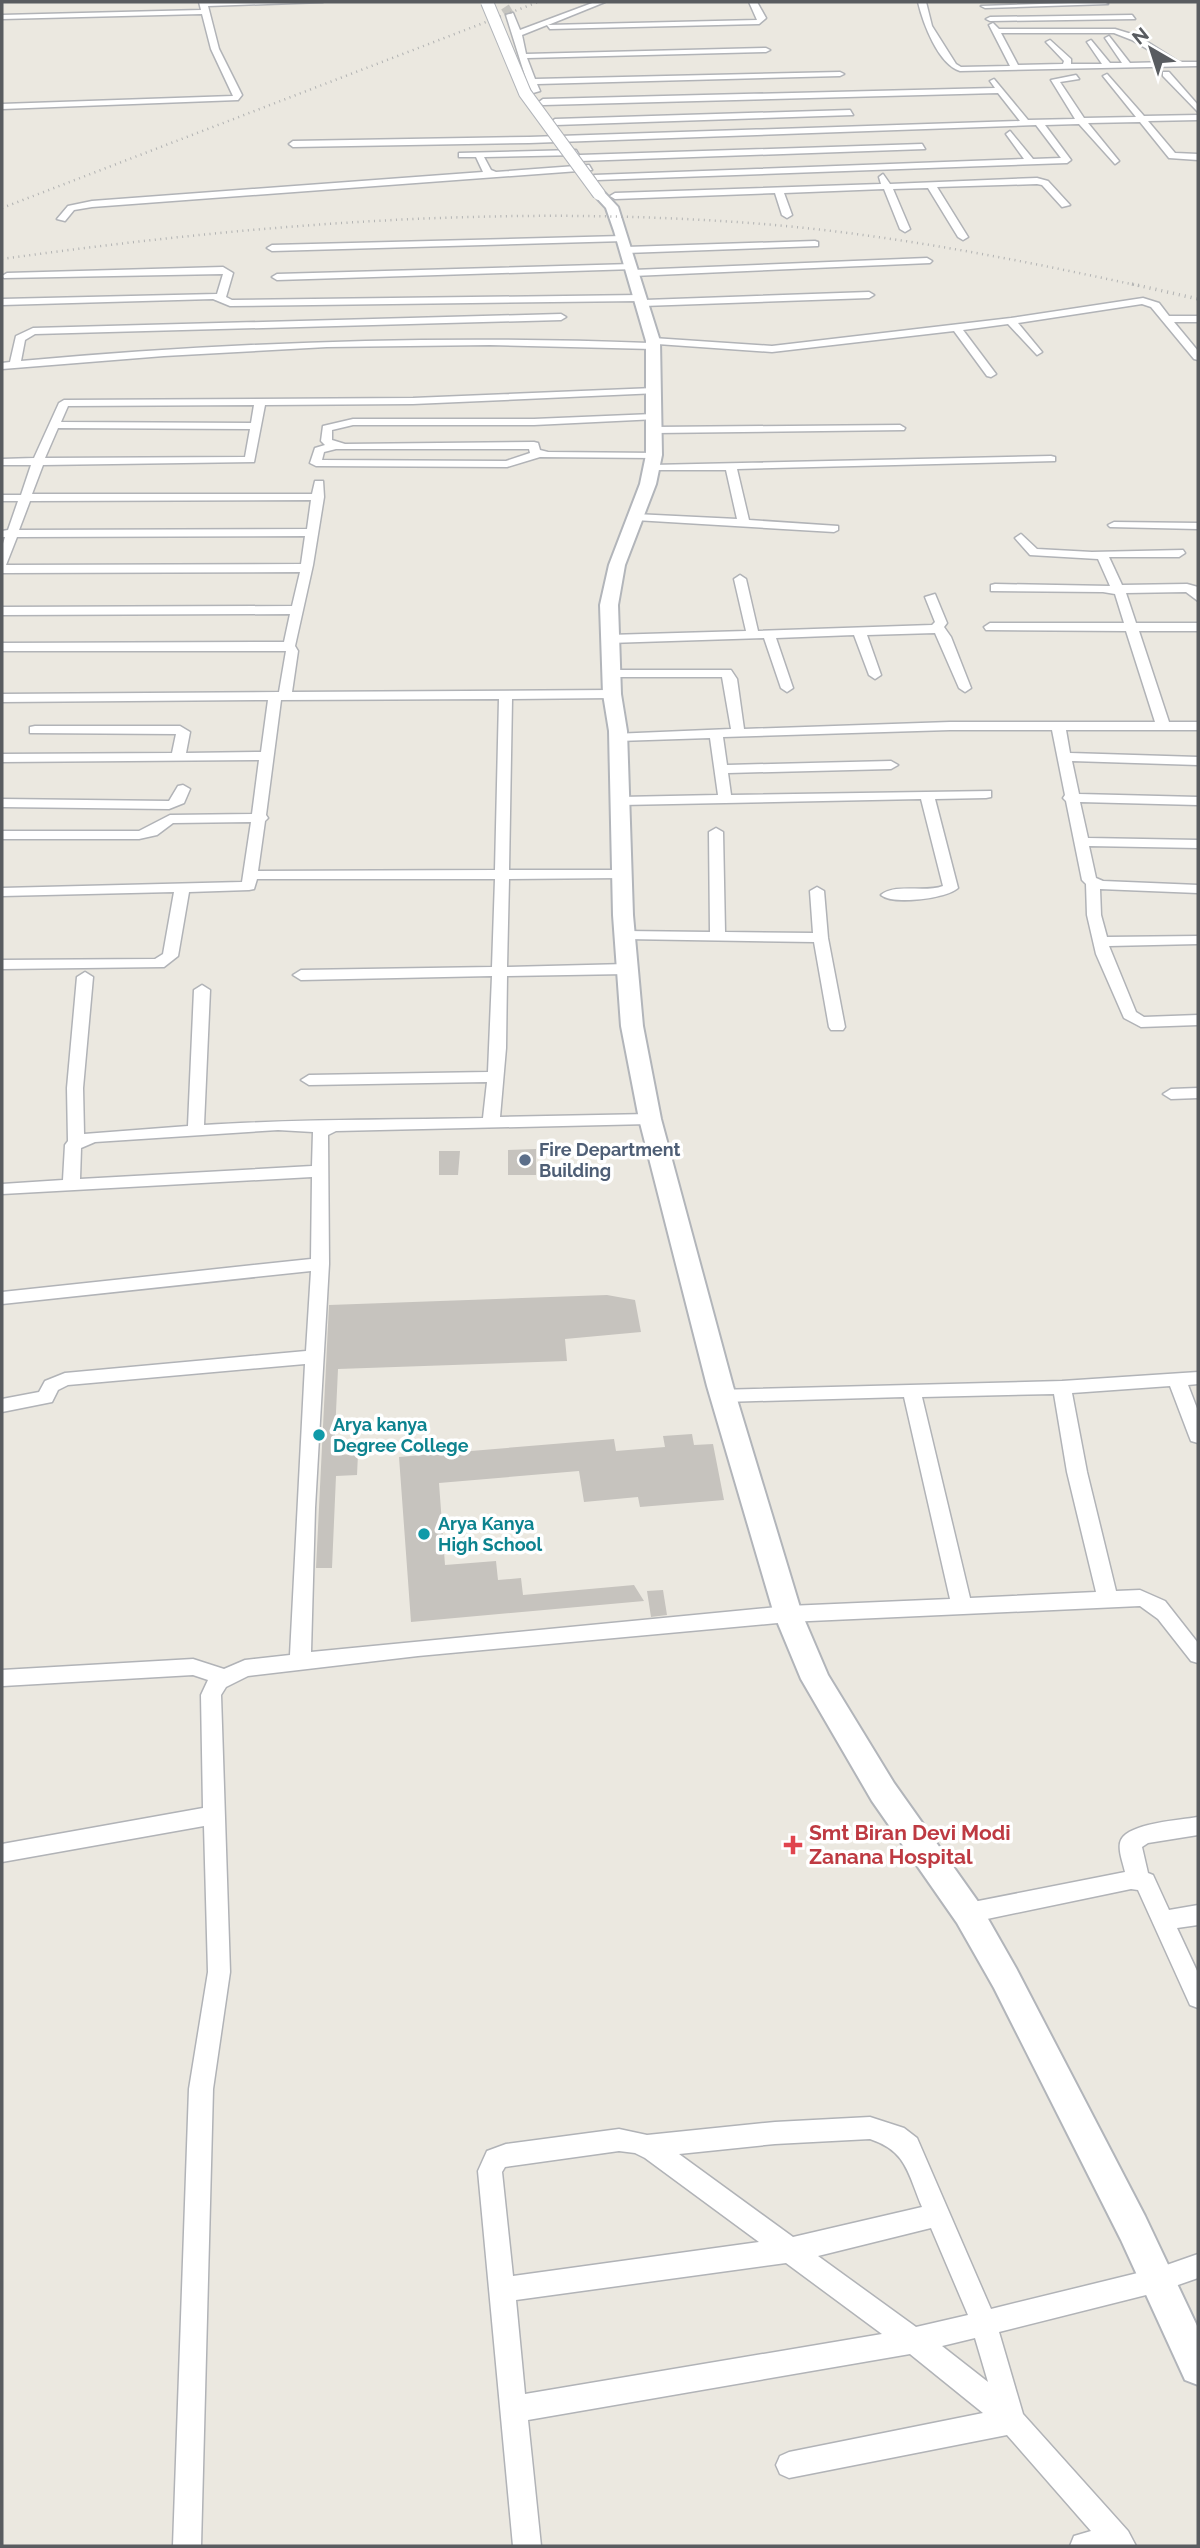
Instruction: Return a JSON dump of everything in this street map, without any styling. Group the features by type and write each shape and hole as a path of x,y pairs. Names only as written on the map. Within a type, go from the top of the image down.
{"main road":[{"path":"487,2 525,93 604,192 612,207 653,344 653,443 635,517 617,565 609,605 611,684 618,737 622,874 632,1027 650,1119 723,1395 788,1614 810,1666 837,1718 883,1792 968,1913 1005,1978 1158,2280 1198,2367"}],"street":[{"path":"2,17 319,2"},
{"path":"518,34 601,2"},
{"path":"532,27 759,22 762,18 753,2"},
{"path":"922,2 928,26 953,66 987,69 1067,67 1166,74 1198,73"},
{"path":"1015,68 984,4 1104,4"},
{"path":"2,107 235,98 238,95 215,49 204,6"},
{"path":"510,15 529,77 565,138 604,192"},
{"path":"990,19 1132,16"},
{"path":"996,31 1115,31 1182,65"},
{"path":"1109,38 1128,66"},
{"path":"1050,42 1068,61 1067,67"},
{"path":"1091,42 1107,71 1172,156 1198,157"},
{"path":"522,57 766,50"},
{"path":"1115,161 1081,121 1056,78 1128,66 1198,64"},
{"path":"529,77 793,65"},
{"path":"987,69 1025,122"},
{"path":"529,77 593,80 840,74"},
{"path":"1166,74 1198,110"},
{"path":"768,76 776,81 774,90 778,96"},
{"path":"593,80 603,95 599,101"},
{"path":"543,102 1000,90"},
{"path":"555,122 850,113"},
{"path":"293,144 565,138 1198,117"},
{"path":"604,192 815,170 1067,160 1038,122"},
{"path":"1010,134 1032,163"},
{"path":"462,155 578,156 922,148"},
{"path":"801,152 815,170"},
{"path":"479,155 490,174"},
{"path":"878,167 905,229"},
{"path":"62,219 71,208 92,204 589,168"},
{"path":"604,192 778,190 1040,181 1065,205"},
{"path":"930,186 964,237"},
{"path":"778,190 787,215"},
{"path":"277,277 815,244"},
{"path":"272,248 927,261"},
{"path":"7,276 223,270 228,273 221,298"},
{"path":"2,302 221,298 230,303 642,300 869,295"},
{"path":"559,299 565,342"},
{"path":"2,366 282,346 565,342 761,350 1011,321 1138,301 1155,305 1198,356"},
{"path":"15,365 20,338 33,331 561,317"},
{"path":"1169,319 1198,319"},
{"path":"1011,321 1037,352"},
{"path":"957,328 991,374"},
{"path":"2,563 7,534 25,497 61,405 71,402 413,401 654,391"},
{"path":"2,462 249,460 260,401"},
{"path":"534,422 531,426 536,450"},
{"path":"335,446 326,440 327,428 340,423 534,422 653,443 731,468 1051,458"},
{"path":"53,425 257,425"},
{"path":"536,450 518,463 507,464 316,463 319,450 335,446 536,450 900,428"},
{"path":"731,468 744,524"},
{"path":"2,892 246,888 253,876 267,756 292,651 289,646 306,568 319,483"},
{"path":"2,498 318,497"},
{"path":"635,517 834,528"},
{"path":"1114,525 1198,526"},
{"path":"7,534 312,533"},
{"path":"1021,538 1034,552 1179,553"},
{"path":"1097,554 1108,564 1117,589 1122,594 1164,725"},
{"path":"2,569 306,568"},
{"path":"740,579 752,635"},
{"path":"995,588 1187,588 1194,590 1198,597"},
{"path":"931,597 941,623 939,628"},
{"path":"2,611 297,610"},
{"path":"990,627 1198,627"},
{"path":"609,639 939,628"},
{"path":"939,628 965,688"},
{"path":"859,631 875,675"},
{"path":"769,634 787,688"},
{"path":"2,648 289,646"},
{"path":"2,698 506,695 729,674 738,732"},
{"path":"491,1122 500,969 506,695"},
{"path":"1058,725 1087,876 1093,883 1094,915 1100,942 1132,1018 1141,1022 1198,1020"},
{"path":"618,737 1058,725 1198,726"},
{"path":"35,730 180,730 183,733 178,757"},
{"path":"716,733 725,799"},
{"path":"2,758 267,756"},
{"path":"1063,757 1198,761"},
{"path":"720,769 891,765"},
{"path":"2,803 169,805 177,803 183,789"},
{"path":"621,801 986,794"},
{"path":"887,895 935,894 950,888 927,795"},
{"path":"1070,797 1198,801"},
{"path":"2,835 139,835 152,832 170,819 261,818"},
{"path":"716,832 718,937"},
{"path":"1080,842 1198,844"},
{"path":"253,876 622,874"},
{"path":"1093,883 1198,889"},
{"path":"2,965 159,964 170,956 182,889"},
{"path":"817,891 821,939 837,1027"},
{"path":"625,935 821,939"},
{"path":"1100,942 1198,940"},
{"path":"300,975 627,968"},
{"path":"71,1184 76,1142 75,1088 85,978"},
{"path":"196,1130 202,990"},
{"path":"309,1080 495,1077"},
{"path":"1171,1094 1198,1093"},
{"path":"76,1142 92,1137 306,1125 328,1128 650,1119"},
{"path":"300,1662 313,1357 320,1264 318,1138 328,1128"},
{"path":"2,1189 318,1171"},
{"path":"2,1298 320,1264"},
{"path":"2,1405 45,1397 51,1386 65,1379 313,1357"},
{"path":"723,1395 1062,1387 1198,1377"},
{"path":"1177,1379 1198,1436"},
{"path":"1062,1387 1077,1472 1108,1599"},
{"path":"912,1392 962,1606"},
{"path":"187,2546 201,2089 219,1972 211,1695 223,1678 245,1668 788,1614 1108,1599 1152,1600 1161,1607 1188,1647 1198,1655"},
{"path":"3,1678 193,1667 223,1678"},
{"path":"2,1853 214,1815"},
{"path":"1138,1880 1130,1843 1144,1835 1198,1826"},
{"path":"968,1913 1138,1880 1149,1887 1198,1998"},
{"path":"1164,1920 1198,1915"},
{"path":"527,2546 490,2184 490,2171 496,2159 506,2154 619,2140 647,2146 775,2133 870,2128 884,2131 908,2146 984,2323 1012,2421"},
{"path":"647,2146 962,2377 1012,2421 1120,2543"},
{"path":"501,2290 791,2250 937,2215"},
{"path":"513,2409 913,2341 1158,2280 1198,2266"},
{"path":"789,2465 1012,2421"},
{"path":"1084,2546 1120,2543"}],"building":[{"path":"536,1149 536,1175 508,1175 508,1150"},
{"path":"439,1151 460,1151 458,1175 439,1175"},
{"name":"Arya kanya Degree College","path":"607,1295 635,1300 641,1332 565,1339 567,1361 338,1369 334,1455 358,1454 357,1475 336,1476 332,1568 316,1568 329,1305"},
{"name":"Arya Kanya High School","path":"692,1434 694,1445 713,1444 724,1500 640,1507 638,1497 584,1502 579,1471 439,1483 445,1565 496,1561 498,1580 521,1578 523,1595 634,1585 644,1601 411,1622 399,1457 614,1439 616,1451 665,1447 663,1436"},
{"path":"663,1590 667,1615 651,1617 647,1591"}],"tunnel":[{"path":"505,7 510,15"}],"railway":[{"path":"2,208 538,2"},
{"path":"2,259 185,236 368,221 460,217 644,217 787,226 889,239 990,255 1140,286"},
{"path":"1132,284 1198,299"}],"place":[{"name":"Fire Department Building","path":"525,1160"},
{"name":"Arya kanya Degree College","path":"319,1435"},
{"name":"Arya Kanya High School","path":"424,1534"},
{"name":"Smt Biran Devi Modi Zanana Hospital","path":"793,1845"}]}
